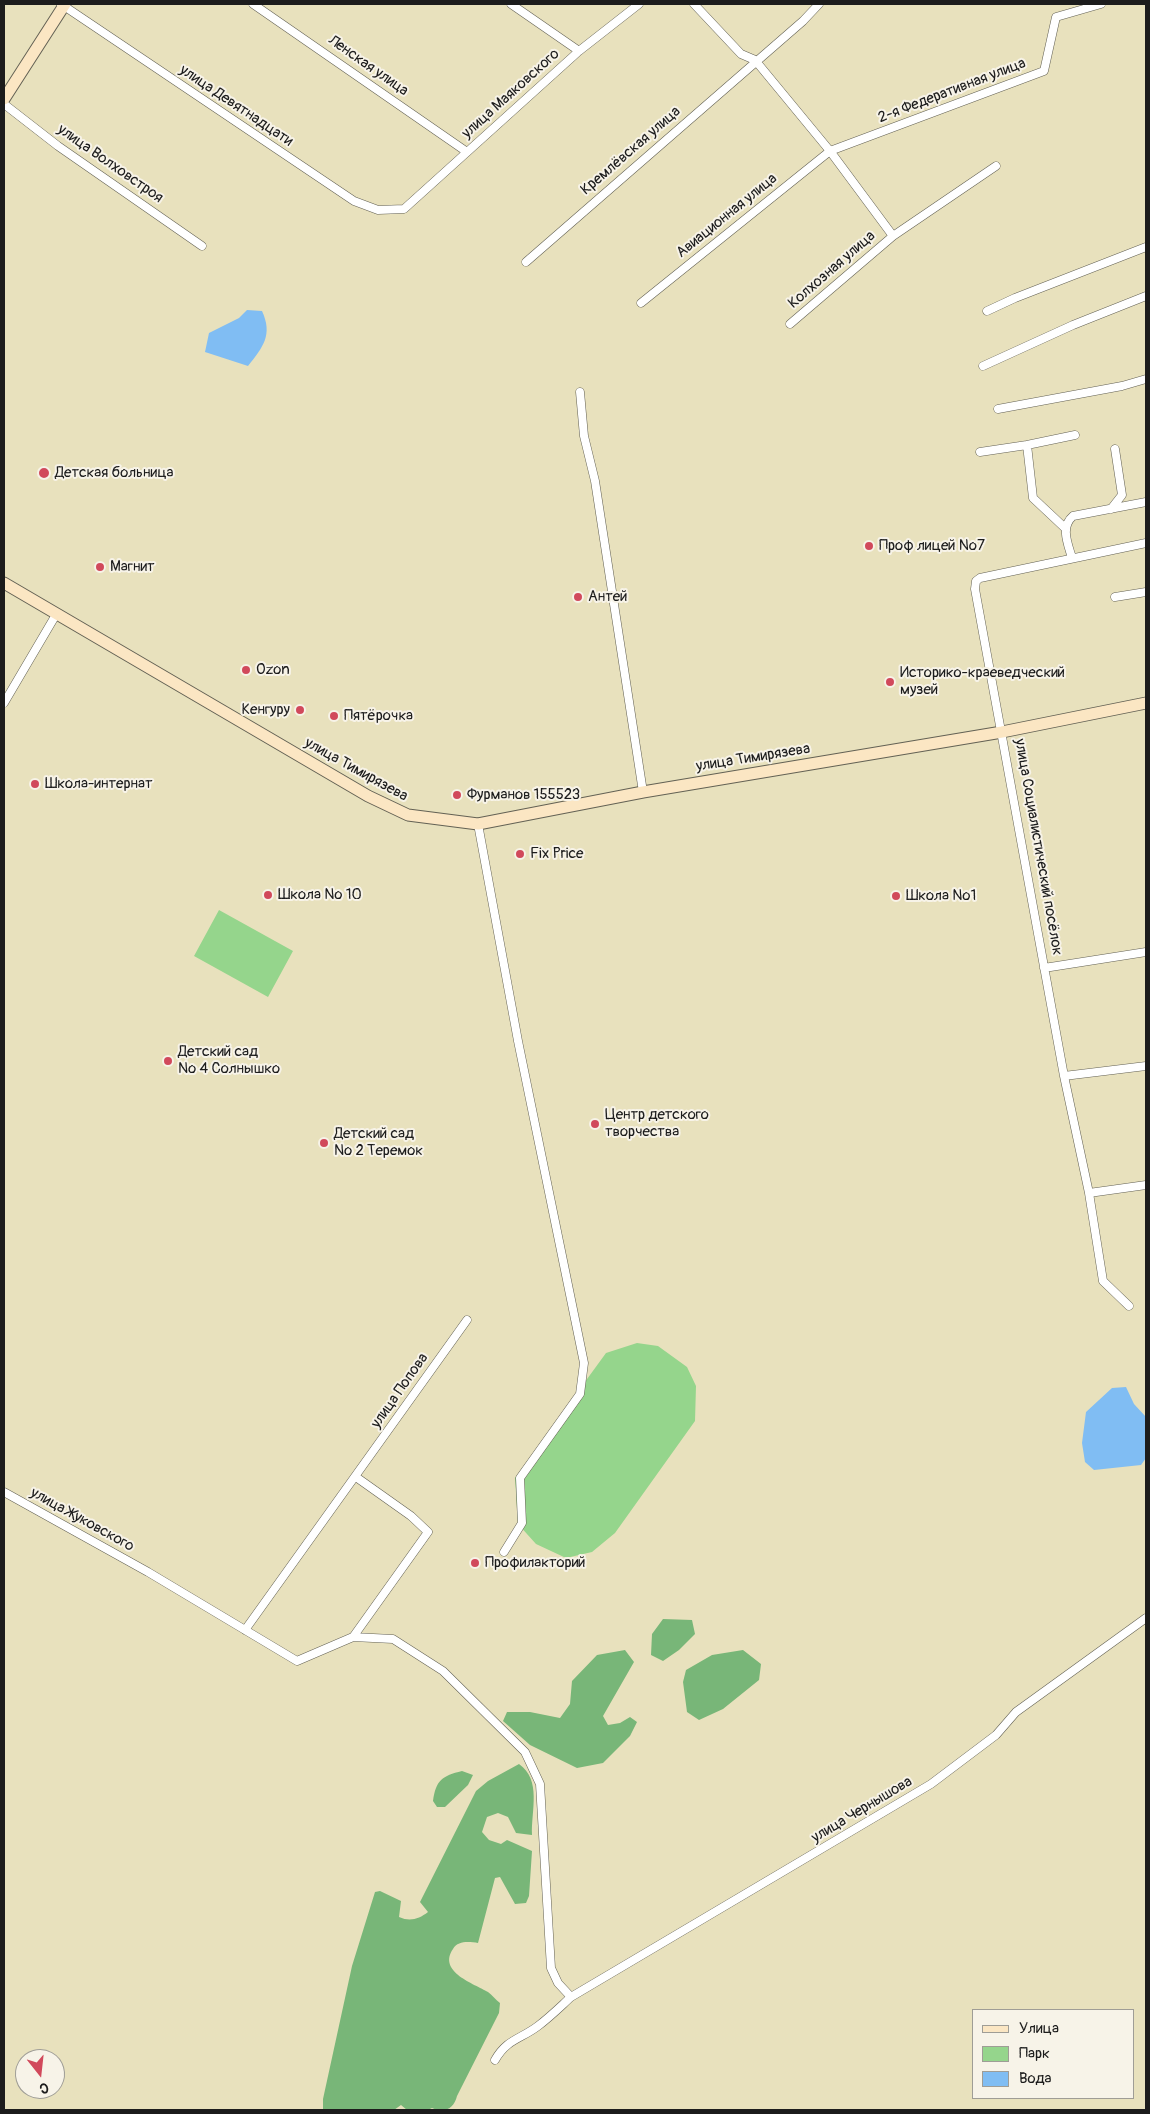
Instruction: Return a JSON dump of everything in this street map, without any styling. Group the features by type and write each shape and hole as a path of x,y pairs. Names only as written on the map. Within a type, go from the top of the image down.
{"street":[{"path":"4,99 64,4"},
{"name":"улица Девятнадцати","path":"64,4 354,200 378,210 404,209"},
{"name":"Ленская улица","path":"253,4 467,152"},
{"path":"510,4 579,51"},
{"name":"улица Маяковского","path":"404,209 579,51 639,4"},
{"path":"694,4 741,54 755,60 830,151 893,236 996,166"},
{"name":"Кремлёвская улица","path":"526,262 755,60 803,21 819,4"},
{"name":"2-я Федеративная улица","path":"830,151 1044,71 1056,17 1101,4"},
{"name":"улица Волховстроя","path":"4,104 58,146 202,246"},
{"name":"Авиационная улица","path":"642,303 830,151"},
{"name":"Колхозная улица","path":"790,324 893,236"},
{"path":"987,311 1146,248"},
{"path":"983,366 1073,325 1146,296"},
{"path":"998,409 1122,386 1146,379"},
{"path":"580,392 584,436 595,481 643,792"},
{"path":"980,452 1075,435"},
{"path":"1027,445 1033,498 1065,528 1072,558"},
{"path":"1111,509 1122,495 1115,449"},
{"path":"1065,528 1073,516 1146,502"},
{"name":"улица Социалистический посёлок","path":"1129,1306 1103,1281 1089,1193 1064,1076 975,589 976,581 980,578 1146,543"},
{"name":"улица Тимирязева","path":"4,583 368,796 408,815 478,824 643,792 1002,732"},
{"path":"1115,597 1146,592"},
{"path":"4,702 57,614"},
{"name":"улица Социалистический посёлок","path":"1002,732 1146,703"},
{"path":"478,824 518,1042 584,1363 580,1394 520,1478 522,1523 504,1552"},
{"name":"улица Социалистический посёлок","path":"1044,968 1146,952"},
{"path":"1064,1076 1146,1066"},
{"path":"1089,1193 1146,1185"},
{"name":"улица Попова","path":"245,1630 467,1320"},
{"path":"353,1637 428,1532 411,1516 356,1477"},
{"name":"улица Жуковского","path":"4,1492 148,1572 297,1661 353,1637"},
{"name":"улица Чернышова","path":"495,2060 502,2049 510,2042 537,2027 571,1997 931,1784 996,1735 1016,1712 1146,1618"},
{"path":"353,1637 393,1639 443,1671 524,1752 540,1784 545,1847 550,1968 558,1983 571,1997"}],"green space":[{"path":"219,910 293,951 268,997 194,956"},
{"path":"637,1343 658,1346 687,1367 696,1386 695,1421 615,1533 592,1552 566,1558 536,1544 518,1524 515,1478 606,1353"},
{"path":"663,1619 692,1620 695,1634 679,1650 663,1661 651,1655 652,1634"},
{"path":"625,1650 634,1662 603,1716 608,1725 620,1723 630,1717 637,1722 630,1736 603,1763 577,1768 530,1745 503,1721 507,1712 530,1712 560,1718 570,1704 572,1681 597,1655"},
{"path":"743,1650 761,1664 759,1680 723,1709 699,1720 687,1712 683,1682 686,1670 712,1655"},
{"path":"519,1764 531,1778 533,1787 532,1835 516,1833 508,1817 498,1813 487,1817 482,1832 489,1840 501,1844 507,1840 532,1851 529,1896 526,1903 515,1904 500,1877 495,1878 478,1943 464,1942 458,1944 449,1957 454,1971 467,1981 488,1992 500,2003 499,2013 454,2104 445,2110 432,2108 428,2110 407,2110 401,2105 394,2110 323,2110 323,2099 352,1966 375,1892 380,1891 401,1901 399,1917 414,1919 428,1912 420,1902 476,1791 488,1781"},
{"path":"462,1771 473,1775 468,1785 445,1807 437,1807 433,1801 438,1784 445,1777"}],"water":[{"path":"247,310 262,311 267,327 262,347 248,366 205,352 209,333 239,318"},
{"path":"1126,1387 1134,1404 1146,1417 1146,1458 1141,1465 1094,1470 1085,1462 1082,1443 1086,1412 1112,1388"}],"place":[{"name":"Детская больница","path":"44,473"},
{"name":"Проф лицей №7","path":"869,546"},
{"name":"Магнит","path":"100,567"},
{"name":"Антей","path":"578,597"},
{"name":"Ozon","path":"246,670"},
{"name":"Историко-краеведческий музей","path":"890,682"},
{"name":"Кенгуру","path":"300,710"},
{"name":"Пятёрочка","path":"334,716"},
{"name":"Школа-интернат","path":"35,784"},
{"name":"Фурманов 155523","path":"457,795"},
{"name":"Fix Price","path":"520,854"},
{"name":"Школа № 10","path":"268,895"},
{"name":"Школа №1","path":"896,896"},
{"name":"Детский сад № 4 Солнышко","path":"168,1061"},
{"name":"Центр детского творчества","path":"595,1124"},
{"name":"Детский сад № 2 Теремок","path":"324,1143"},
{"name":"Профилакторий","path":"475,1563"}]}
